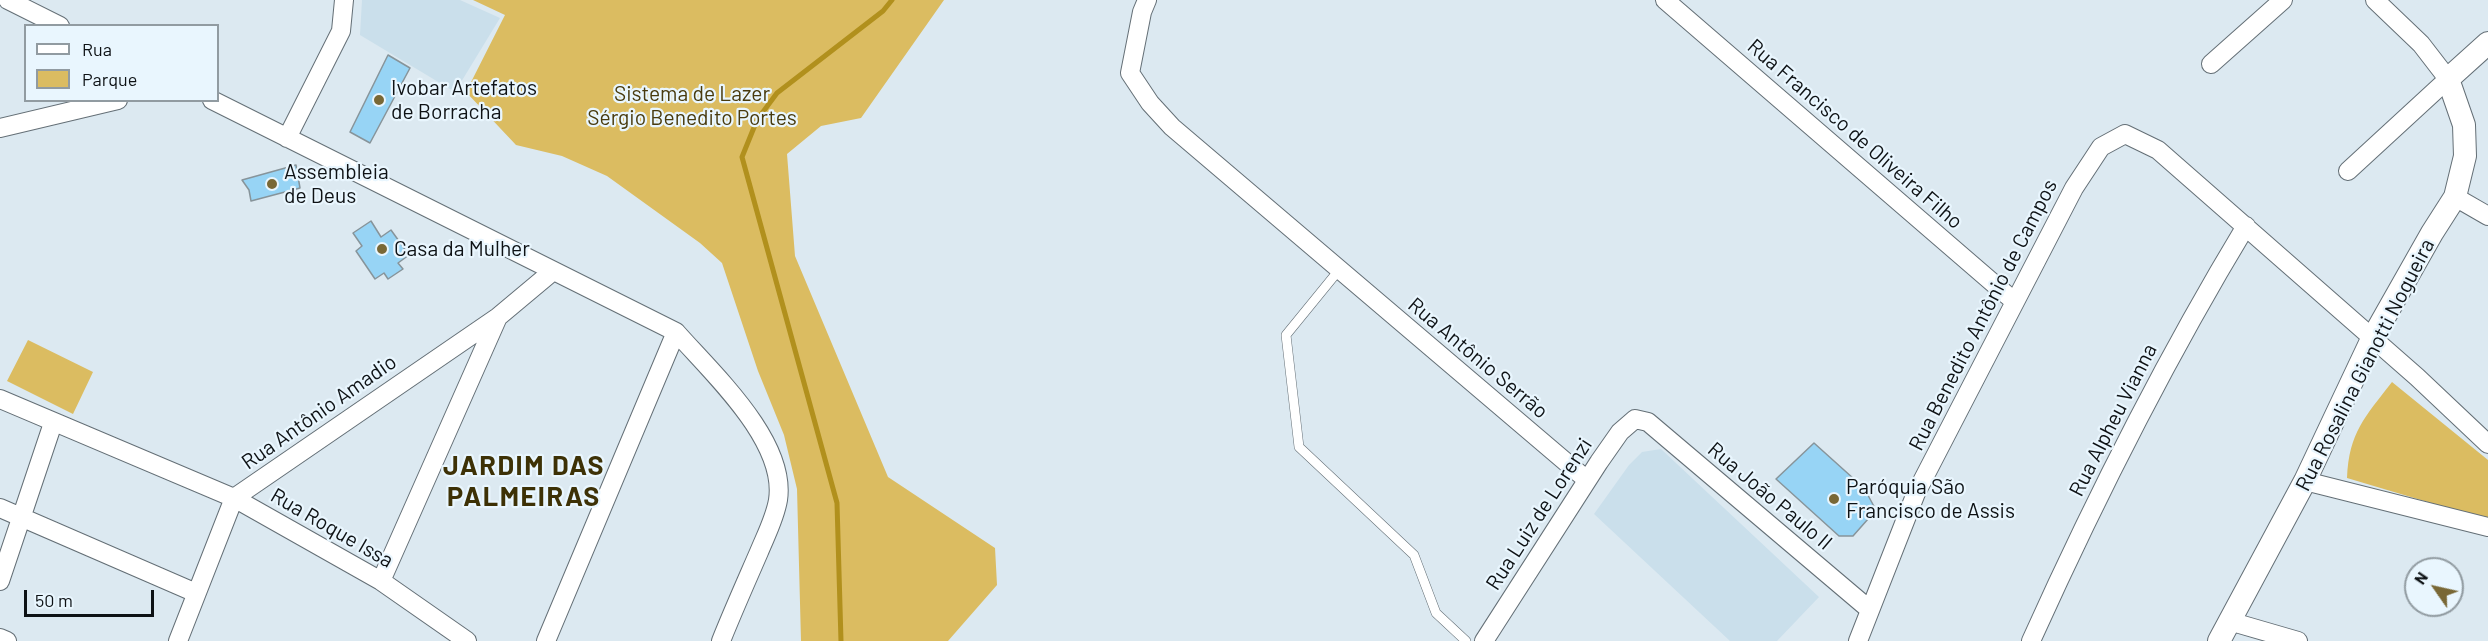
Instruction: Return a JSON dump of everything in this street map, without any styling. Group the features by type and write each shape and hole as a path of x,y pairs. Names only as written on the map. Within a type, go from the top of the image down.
{"street":[{"path":"8,0 56,24"},
{"path":"287,138 341,31 344,0"},
{"name":"Rua Antônio Serrão","path":"1147,0 1142,12 1130,73 1150,104 1172,127 1587,480"},
{"name":"Rua Francisco de Oliveira Filho","path":"1665,0 2015,302"},
{"path":"2211,64 2283,0"},
{"path":"2375,0 2421,44 2448,79"},
{"path":"2348,171 2488,43"},
{"name":"Rua Rosalina Gianotti Nogueira","path":"2224,631 2305,481 2373,339 2432,233 2455,197 2465,156 2464,125 2448,79"},
{"path":"0,128 110,102"},
{"path":"216,102 676,332 765,438 777,470 779,485 776,512 721,641"},
{"name":"Rua Benedito Antônio de Campos","path":"1858,641 1916,493 2074,188 2101,147 2125,134 2158,150 2246,226"},
{"path":"2455,197 2488,216"},
{"path":"2246,226 2488,444"},
{"name":"Rua Alpheu Vianna","path":"2031,641 2108,476 2195,311 2246,226"},
{"name":"Rua Antônio Amadio","path":"178,641 234,498 498,317 553,271"},
{"path":"381,581 498,317"},
{"path":"546,641 676,332"},
{"name":"Rua Roque Issa","path":"0,399 234,498 381,581 467,641"},
{"name":"Rua Luiz de Lorenzi","path":"1484,641 1620,432 1628,424 1640,420"},
{"name":"Rua João Paulo II","path":"1640,420 1648,422 1870,610"},
{"path":"0,581 53,423"},
{"path":"2305,481 2488,527"},
{"path":"0,508 196,593"},
{"path":"2224,631 2298,641"},
{"path":"0,638 7,641"}],"lane":[{"path":"1339,270 1286,335 1299,447 1414,555 1436,613 1466,641"}],"shaded area":[{"path":"362,0 460,0 500,18 455,92 360,35"},
{"path":"1661,449 1819,597 1777,641 1730,641 1594,514 1629,465 1642,452"}],"green space":[{"name":"Sistema de Lazer Sérgio Benedito Portes","path":"473,0 944,0 861,118 821,126 787,154 795,256 888,477 995,548 997,585 948,641 801,641 797,489 784,435 758,371 722,263 700,243 607,176 562,156 516,145 466,92 505,15"},
{"path":"28,340 93,372 73,414 7,381"},
{"path":"2392,382 2488,460 2488,520 2347,478 2351,449 2360,426"}],"building":[{"name":"Ivobar Artefatos de Borracha","path":"388,55 410,68 370,143 350,132"},
{"name":"Assembleia de Deus","path":"296,165 300,188 251,201 249,190 242,180"},
{"name":"Casa da Mulher","path":"371,221 381,237 391,230 409,255 398,263 403,269 388,279 384,273 375,279 356,251 362,246 353,233"},
{"name":"Paróquia São Francisco de Assis","path":"1814,443 1864,488 1876,510 1853,536 1839,536 1776,479"}],"waterway":[{"path":"841,641 837,503 742,157 757,120 777,93 883,11 892,0"}],"place":[{"name":"Ivobar Artefatos de Borracha","path":"379,100"},
{"name":"Assembleia de Deus","path":"272,184"},
{"name":"Casa da Mulher","path":"382,249"},
{"name":"Paróquia São Francisco de Assis","path":"1834,499"}],"district":[{"name":"JARDIM DAS PALMEIRAS","path":"524,482"}]}
